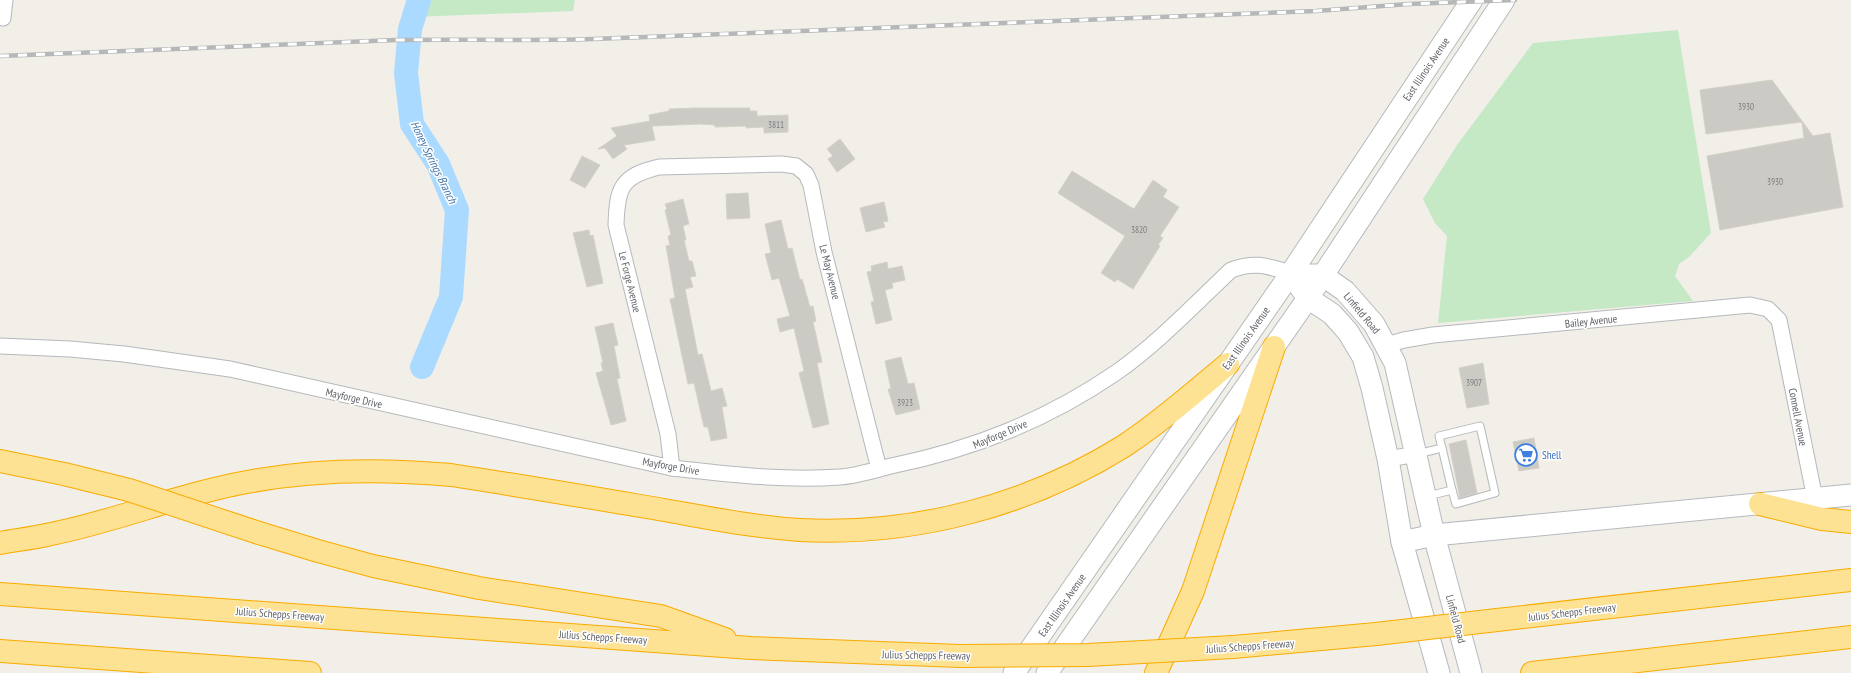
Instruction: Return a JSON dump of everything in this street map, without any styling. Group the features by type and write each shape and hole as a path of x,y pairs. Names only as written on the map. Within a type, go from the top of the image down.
{"highway":[{"path":"1156,673 1193,591 1274,346"},
{"path":"0,543 51,534 192,494 247,482 297,474 347,471 403,471 452,475 749,525 800,530 844,530 898,526 944,519 992,506 1040,489 1084,468 1124,446 1164,417 1228,364"},
{"path":"0,461 64,474 130,490 259,533 373,566 479,588 660,616 751,648"},
{"path":"1760,504 1822,519 1851,522"},
{"name":"Julius Schepps Freeway","path":"0,594 751,648 960,656 1088,655 1233,647 1376,634 1851,580"},
{"path":"1532,673 1851,637"},
{"path":"0,651 310,673"}],"main road":[{"name":"East Illinois Avenue","path":"1014,673 1291,273 1472,0"},
{"path":"1047,673 1308,298 1504,0"},
{"path":"1291,273 1322,275"},
{"name":"Linfield Road","path":"1291,273 1308,298 1332,314 1348,332 1363,357 1372,388 1388,459 1402,542 1439,673"},
{"name":"Linfield Road","path":"1322,275 1345,291 1359,306 1374,324 1395,362 1417,454 1434,535 1471,673"},
{"path":"1402,542 1434,535 1815,500 1851,495"}],"street":[{"path":"3,18 5,0"},
{"name":"Le May Avenue","path":"708,166 782,164 796,166 806,174 811,185 824,252 879,469"},
{"name":"Le Forge Avenue","path":"672,468 668,434 616,225 617,204 620,190 629,179 643,171 659,168 708,166"},
{"name":"Mayforge Drive","path":"0,346 70,349 124,354 230,369 672,468 724,474 809,478 842,477 967,448 1024,425 1069,401 1117,371 1155,342 1231,270 1244,266 1261,264 1291,273"},
{"name":"Bailey Avenue","path":"1386,345 1404,340 1433,336 1750,306 1768,309 1779,320 1782,334"},
{"name":"Connell Avenue","path":"1782,334 1815,500"},
{"path":"1388,459 1417,454"}],"lane":[{"path":"1480,426 1495,493 1456,504 1452,490 1439,436 1480,426"},
{"path":"1417,454 1442,448"},
{"path":"1426,496 1452,490"}],"green space":[{"path":"410,0 575,0 573,11 413,17"},
{"path":"1678,30 1711,233 1689,257 1679,264 1675,276 1693,301 1438,323 1447,236 1435,223 1423,199 1457,145 1533,43"}],"building":[{"path":"1772,80 1813,136 1830,133 1843,207 1720,230 1707,156 1804,138 1802,122 1706,134 1700,90"},
{"path":"750,108 750,111 757,111 757,116 788,115 788,132 764,133 764,127 746,128 746,126 715,127 715,125 700,124 652,126 655,140 624,145 627,149 613,159 605,148 598,149 617,136 611,128 650,121 649,115 669,111 669,109"},
{"path":"840,139 855,159 837,172 828,159 833,156 827,149"},
{"path":"582,156 600,165 585,188 570,180"},
{"path":"1072,171 1134,209 1153,180 1167,190 1163,197 1179,207 1160,236 1163,238 1158,245 1160,246 1133,289 1117,279 1115,282 1101,273 1125,236 1058,193"},
{"path":"748,193 750,218 727,219 726,194"},
{"path":"683,199 689,224 683,226 686,240 684,240 689,261 692,261 696,276 690,277 693,287 685,289 698,355 702,354 711,391 722,388 727,406 722,407 727,438 711,441 708,427 704,427 694,383 688,384 670,299 675,298 666,246 670,245 668,236 671,235 665,204"},
{"path":"884,202 888,221 883,222 885,227 866,232 860,208"},
{"path":"781,220 788,249 792,248 800,280 802,279 810,307 813,306 816,321 813,322 822,362 817,363 829,424 813,428 799,373 804,371 794,328 780,332 777,319 790,316 779,278 772,280 765,254 771,253 765,224"},
{"path":"589,230 590,236 593,235 603,283 587,287 573,233"},
{"path":"887,262 888,269 902,266 905,280 892,283 893,288 885,290 892,320 876,324 871,302 874,301 867,272 872,271 871,266"},
{"path":"613,323 618,345 614,346 620,378 617,379 626,421 611,425 596,373 603,371 601,363 603,363 595,327"},
{"path":"901,357 908,384 914,383 920,409 896,415 888,389 891,389 885,361"},
{"path":"1483,363 1489,404 1467,408 1459,368"},
{"name":"Shell","path":"1534,438 1539,468 1519,471 1513,442"},
{"path":"1466,440 1477,493 1460,498 1449,444"}],"waterway":[{"name":"Honey Springs Branch","path":"419,0 410,29 406,73 412,124 438,164 457,210 451,297 422,367"}],"railway":[{"path":"0,56 396,40 593,39 1316,11 1409,4 1515,0"}],"place":[{"name":"Shell","path":"1526,455"}]}
